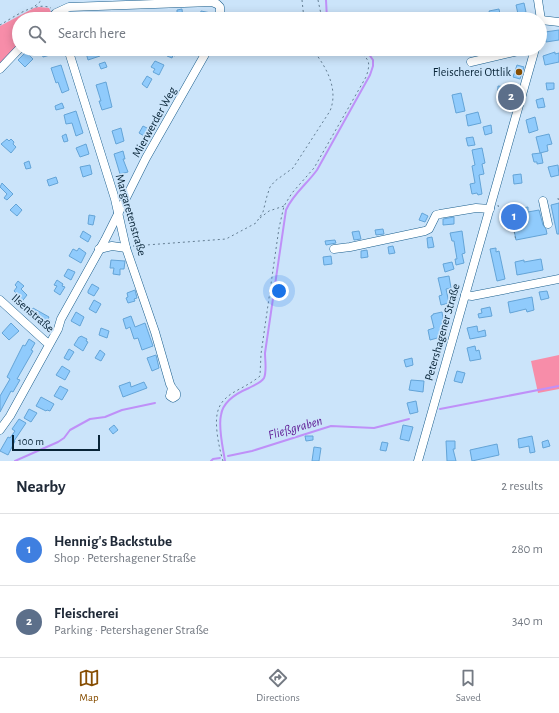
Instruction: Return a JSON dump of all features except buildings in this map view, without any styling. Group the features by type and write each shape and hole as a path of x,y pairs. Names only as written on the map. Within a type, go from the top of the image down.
{"street":[{"path":"538,0 540,12"},
{"path":"62,12 69,7 212,2 220,6 221,12"},
{"path":"547,21 559,22"},
{"path":"0,69 13,56"},
{"name":"Margaretenstraße","path":"70,56 118,213 126,248 155,332 172,388"},
{"name":"Mierwerder Weg","path":"0,430 10,416 50,344 58,329 60,320 146,158 204,56"},
{"path":"471,62 497,56"},
{"name":"Petershagener Straße","path":"418,461 533,56"},
{"path":"543,201 548,224"},
{"path":"334,249 426,231 429,229 436,215 476,208 490,209"},
{"path":"99,249 112,246 126,248"},
{"path":"465,295 472,296 559,279"},
{"name":"Ilsenstraße","path":"0,300 50,344"}],"path":[{"path":"23,12 42,0"},
{"path":"302,0 303,12"},
{"path":"318,0 321,12"},
{"path":"34,6 46,6 51,8 53,12"},
{"path":"0,25 12,18"},
{"path":"260,219 270,187 275,181 287,174 297,163 330,112 333,104 333,87 324,65 317,56"},
{"path":"222,461 216,415 219,406 229,396 260,376 279,228 284,206 292,193 314,168 366,77 370,66 369,61 365,56"},
{"path":"558,198 559,203"},
{"path":"126,248 131,246 226,239 256,223 269,211 284,206"},
{"path":"512,207 513,210 510,210 516,241"}],"shaded area":[{"path":"34,8 49,8 51,12 26,12"},
{"path":"12,20 12,53 0,65 0,26"},
{"path":"559,355 559,389 538,393 531,361"}],"waterway":[{"path":"326,0 327,12"},
{"path":"225,461 220,426 222,410 231,398 259,383 263,380 265,375 265,353 286,210 292,199 317,170 370,75 373,66 373,60 370,56"},
{"name":"Fließgraben","path":"440,409 559,386"},
{"path":"15,461 58,442 64,438 70,430 90,419 105,417 122,410 155,403"},
{"name":"Fließgraben","path":"228,456 252,451 331,426 374,428 409,419"},
{"path":"211,461 213,459 220,458"}],"place":[{"name":"Fleischerei Ottlik","path":"519,72"},
{"name":"Fleischerei","path":"511,97"},
{"name":"Hennig's Backstube","path":"514,217"}]}
